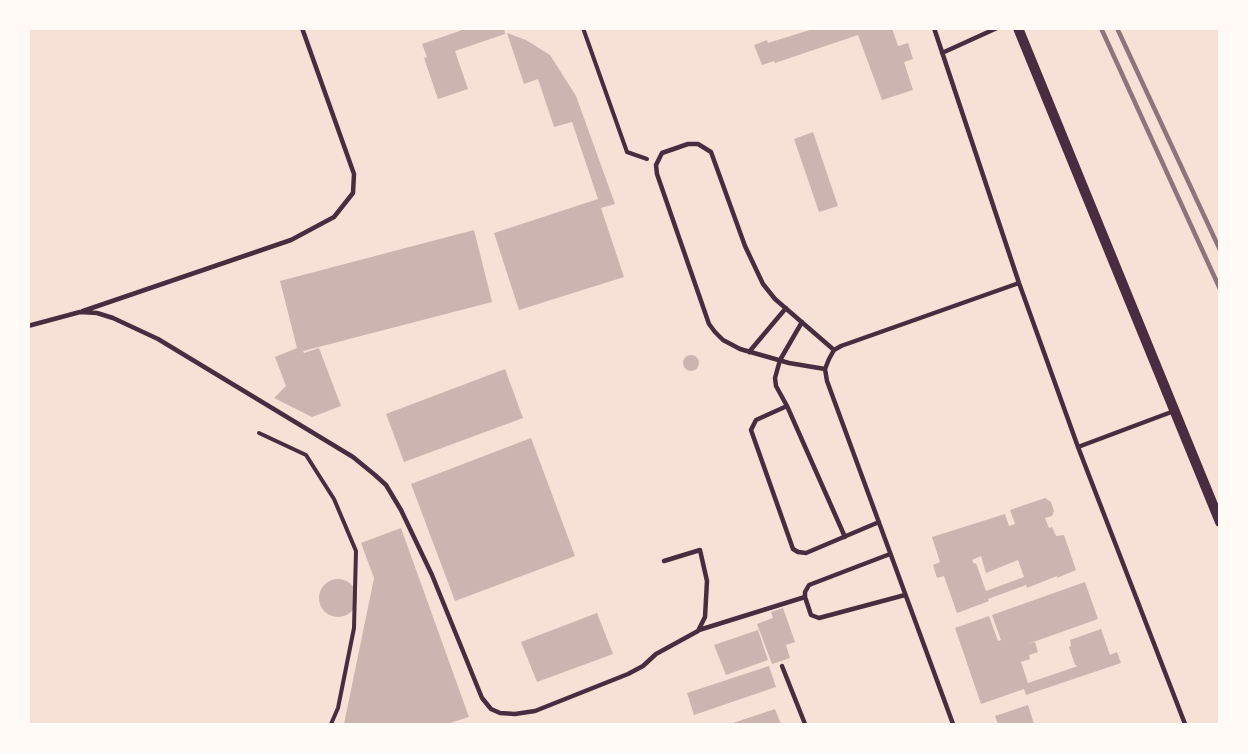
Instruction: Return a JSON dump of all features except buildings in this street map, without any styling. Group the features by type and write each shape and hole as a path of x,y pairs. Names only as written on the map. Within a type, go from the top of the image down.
{"street":[{"path":"1018,28 1220,522"}],"lane":[{"path":"28,326 80,312 291,240 334,218 352,193 354,174 302,28"},
{"path":"934,28 1019,283 1078,447 1185,724"},
{"path":"942,53 997,28"},
{"path":"825,369 749,352 723,340 709,324 657,174 657,162 662,153 687,144 698,144 711,152 757,275 786,308 834,350"},
{"path":"953,724 827,381 825,369 834,350 841,346 1019,283"},
{"path":"749,352 786,308"},
{"path":"80,312 97,313 113,318 158,339 353,457 386,485 401,510 432,575 482,698 491,709 500,713 515,714 535,711 628,674 643,666 656,654 698,631 805,597"},
{"path":"802,322 780,360 775,378 776,386 845,537"},
{"path":"787,406 756,420 751,430 793,549 806,553 879,522"},
{"path":"1078,447 1174,411"},
{"path":"664,561 700,550 708,581 705,617 698,631"},
{"path":"890,554 809,585 805,597 812,615 819,618 905,595"},
{"path":"782,666 805,724"}],"path":[{"path":"583,28 627,152 657,162"},
{"path":"259,433 306,454 334,499 357,551 354,628 338,708 331,724"}],"railway":[{"path":"1101,28 1220,289"},
{"path":"1117,28 1220,250"}]}
